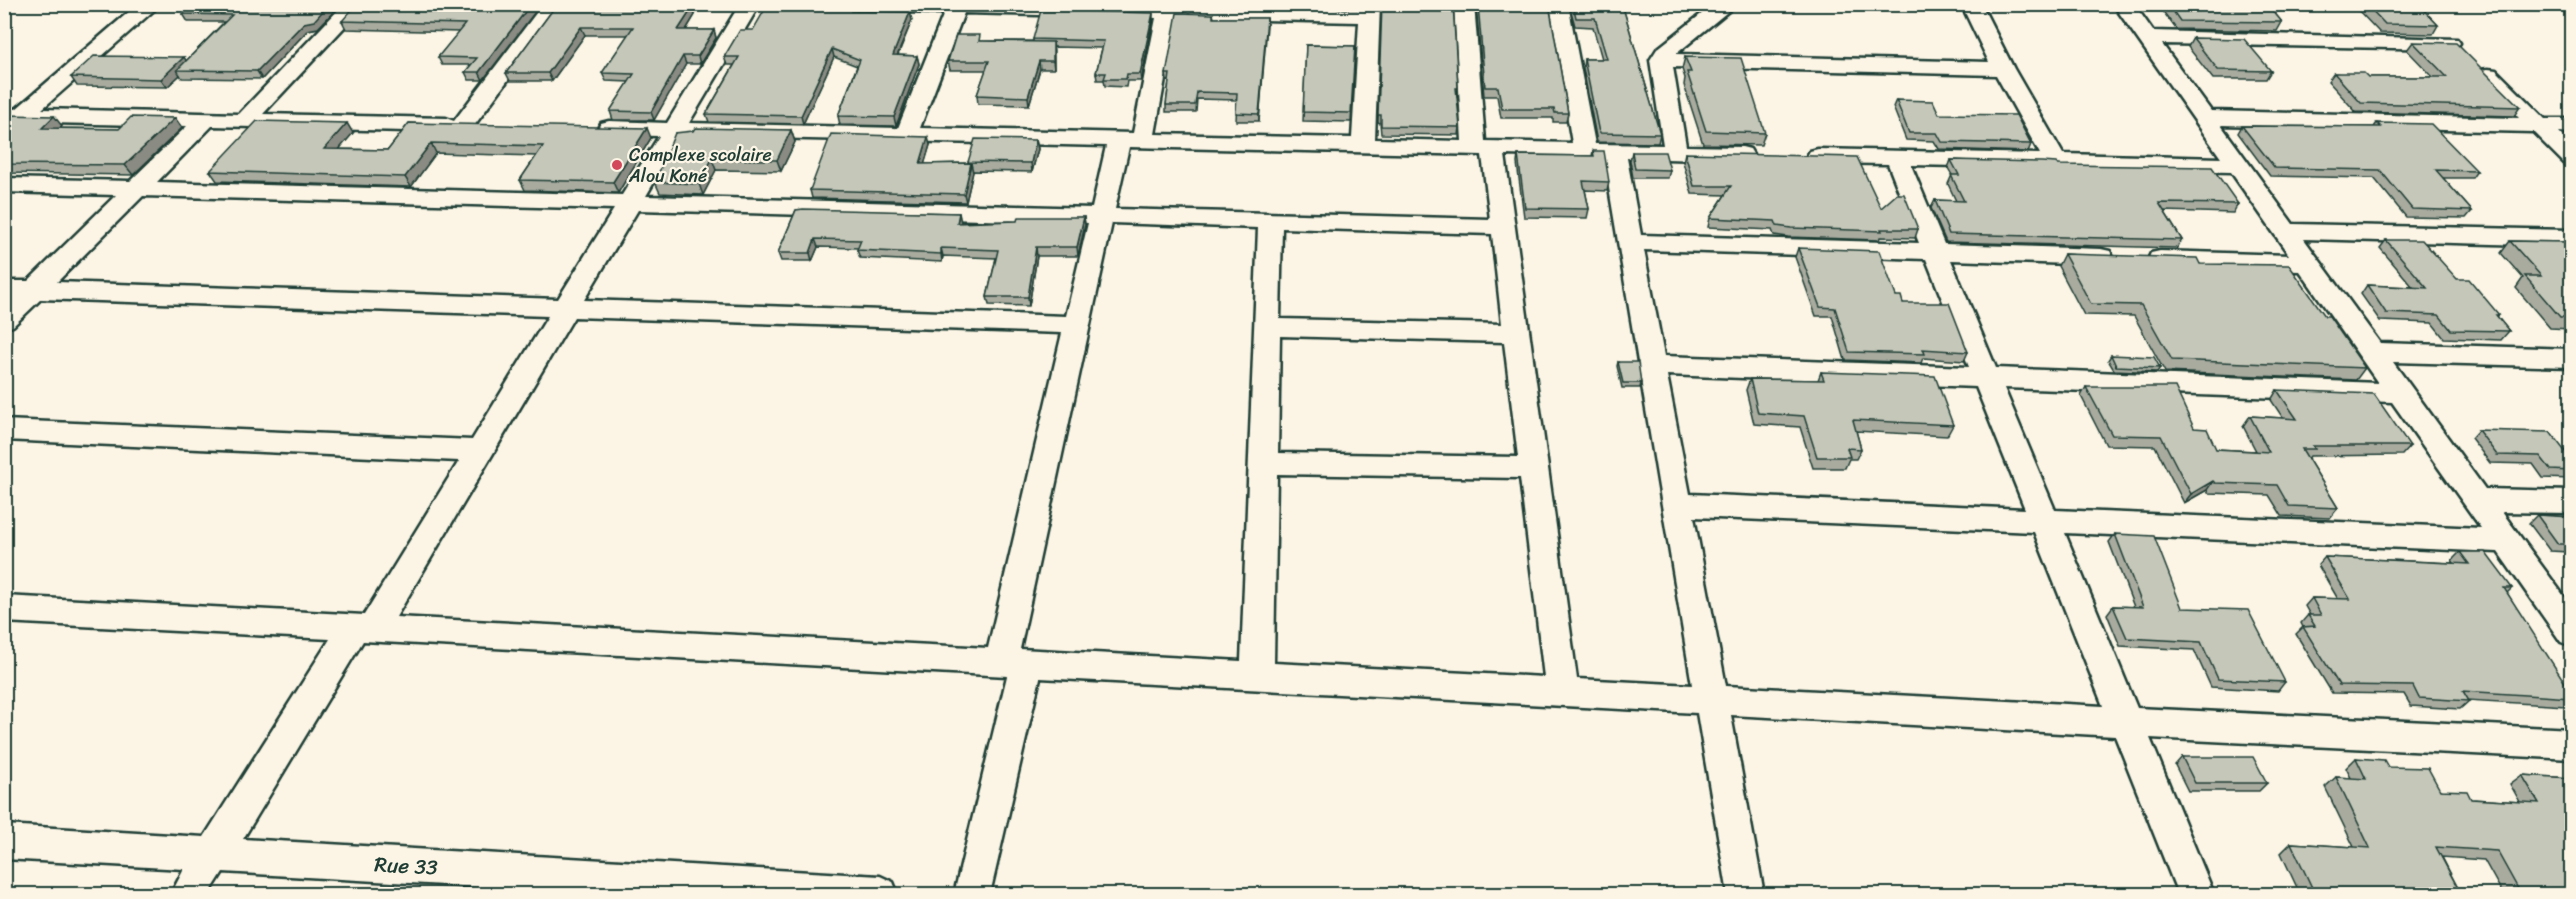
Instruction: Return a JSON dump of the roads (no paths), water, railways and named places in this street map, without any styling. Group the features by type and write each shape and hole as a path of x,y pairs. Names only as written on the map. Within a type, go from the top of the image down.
{"street":[{"path":"13,115 151,4"},
{"path":"244,120 356,4"},
{"path":"463,125 554,4"},
{"path":"189,894 480,451 750,4"},
{"path":"802,4 1370,10 1363,145"},
{"path":"1464,4 1484,148 1503,226 1562,691"},
{"path":"1558,4 1584,150"},
{"path":"1676,153 1661,60 1664,53 1727,4"},
{"path":"1971,4 2003,69 2055,161"},
{"path":"2123,4 2571,633"},
{"path":"906,135 957,6"},
{"path":"972,894 1077,325 1102,215 1131,140 1168,8"},
{"path":"2432,20 2571,158"},
{"path":"2146,37 2464,51"},
{"path":"1661,60 2003,69"},
{"path":"13,115 486,126"},
{"path":"2204,118 2571,126"},
{"path":"4,320 207,119"},
{"path":"592,128 1758,155"},
{"path":"1614,151 1746,894"},
{"path":"1793,156 2238,165"},
{"path":"1897,158 2196,894"},
{"path":"4,185 1503,226"},
{"path":"1257,675 1270,220"},
{"path":"2285,231 2571,238"},
{"path":"1630,242 2307,263"},
{"path":"4,289 1077,325"},
{"path":"1267,327 1516,333"},
{"path":"2371,352 2571,358"},
{"path":"1652,365 2400,393"},
{"path":"4,430 480,451"},
{"path":"1264,463 1534,468"},
{"path":"2477,500 2571,502"},
{"path":"1677,505 2046,523 2506,541"},
{"path":"4,609 2571,744"},
{"name":"Rue 33","path":"4,842 880,894"}],"place":[{"name":"Complexe scolaire Alou Koné","path":"617,165"}]}
